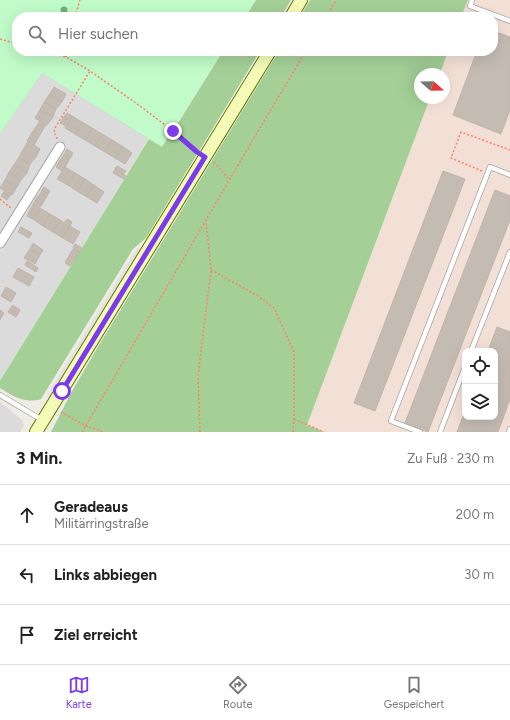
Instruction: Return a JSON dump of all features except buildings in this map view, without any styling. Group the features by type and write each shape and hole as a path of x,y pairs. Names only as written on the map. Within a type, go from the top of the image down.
{"main road":[{"path":"294,12 301,0"},
{"path":"36,432 267,56"}],"street":[{"path":"0,244 60,146"}],"lane":[{"path":"472,0 470,6 486,12"},
{"path":"498,16 510,21"},
{"path":"420,432 391,421 487,173 490,167 510,175"},
{"path":"472,348 510,252"},
{"path":"440,432 462,375"},
{"path":"0,396 46,417"}],"path":[{"path":"76,12 80,0"},
{"path":"329,12 336,0"},
{"path":"0,39 12,43"},
{"path":"62,56 90,71 136,103 173,131 197,152 214,162 229,179"},
{"path":"82,432 206,221 229,179 303,56"},
{"path":"60,146 54,132 55,128 90,71"},
{"path":"487,173 451,158 460,132 510,150"},
{"path":"0,199 19,214"},
{"path":"200,432 198,376 211,270 206,221"},
{"path":"211,270 258,296 274,308 294,352 294,419 292,432"},
{"path":"46,417 54,416 61,412 86,426 104,432"},
{"path":"294,419 324,432"}],"shaded area":[{"path":"468,0 510,0 510,432 324,432 307,425 428,104 450,104 450,68 442,68 446,56 498,56 498,12 463,12"},
{"path":"42,73 149,138 0,381 0,134"},
{"path":"137,248 142,250 49,402 47,395"},
{"path":"0,402 22,420 24,425 20,432 0,432"}],"green space":[{"path":"0,0 256,0 248,12 12,12 12,56 220,56 162,147 42,73 0,134"},
{"path":"256,0 291,0 284,12 248,12"},
{"path":"310,0 468,0 463,12 303,12"},
{"path":"16,56 27,56 173,131 220,56 257,56 146,238 133,249 41,399 30,401 9,394 0,388 0,381 149,139 42,73 0,134"},
{"path":"276,56 446,56 442,68 414,68 414,104 428,104 307,425 324,432 51,432 71,393"}],"route":[{"path":"62,391 205,157 173,131"}]}
